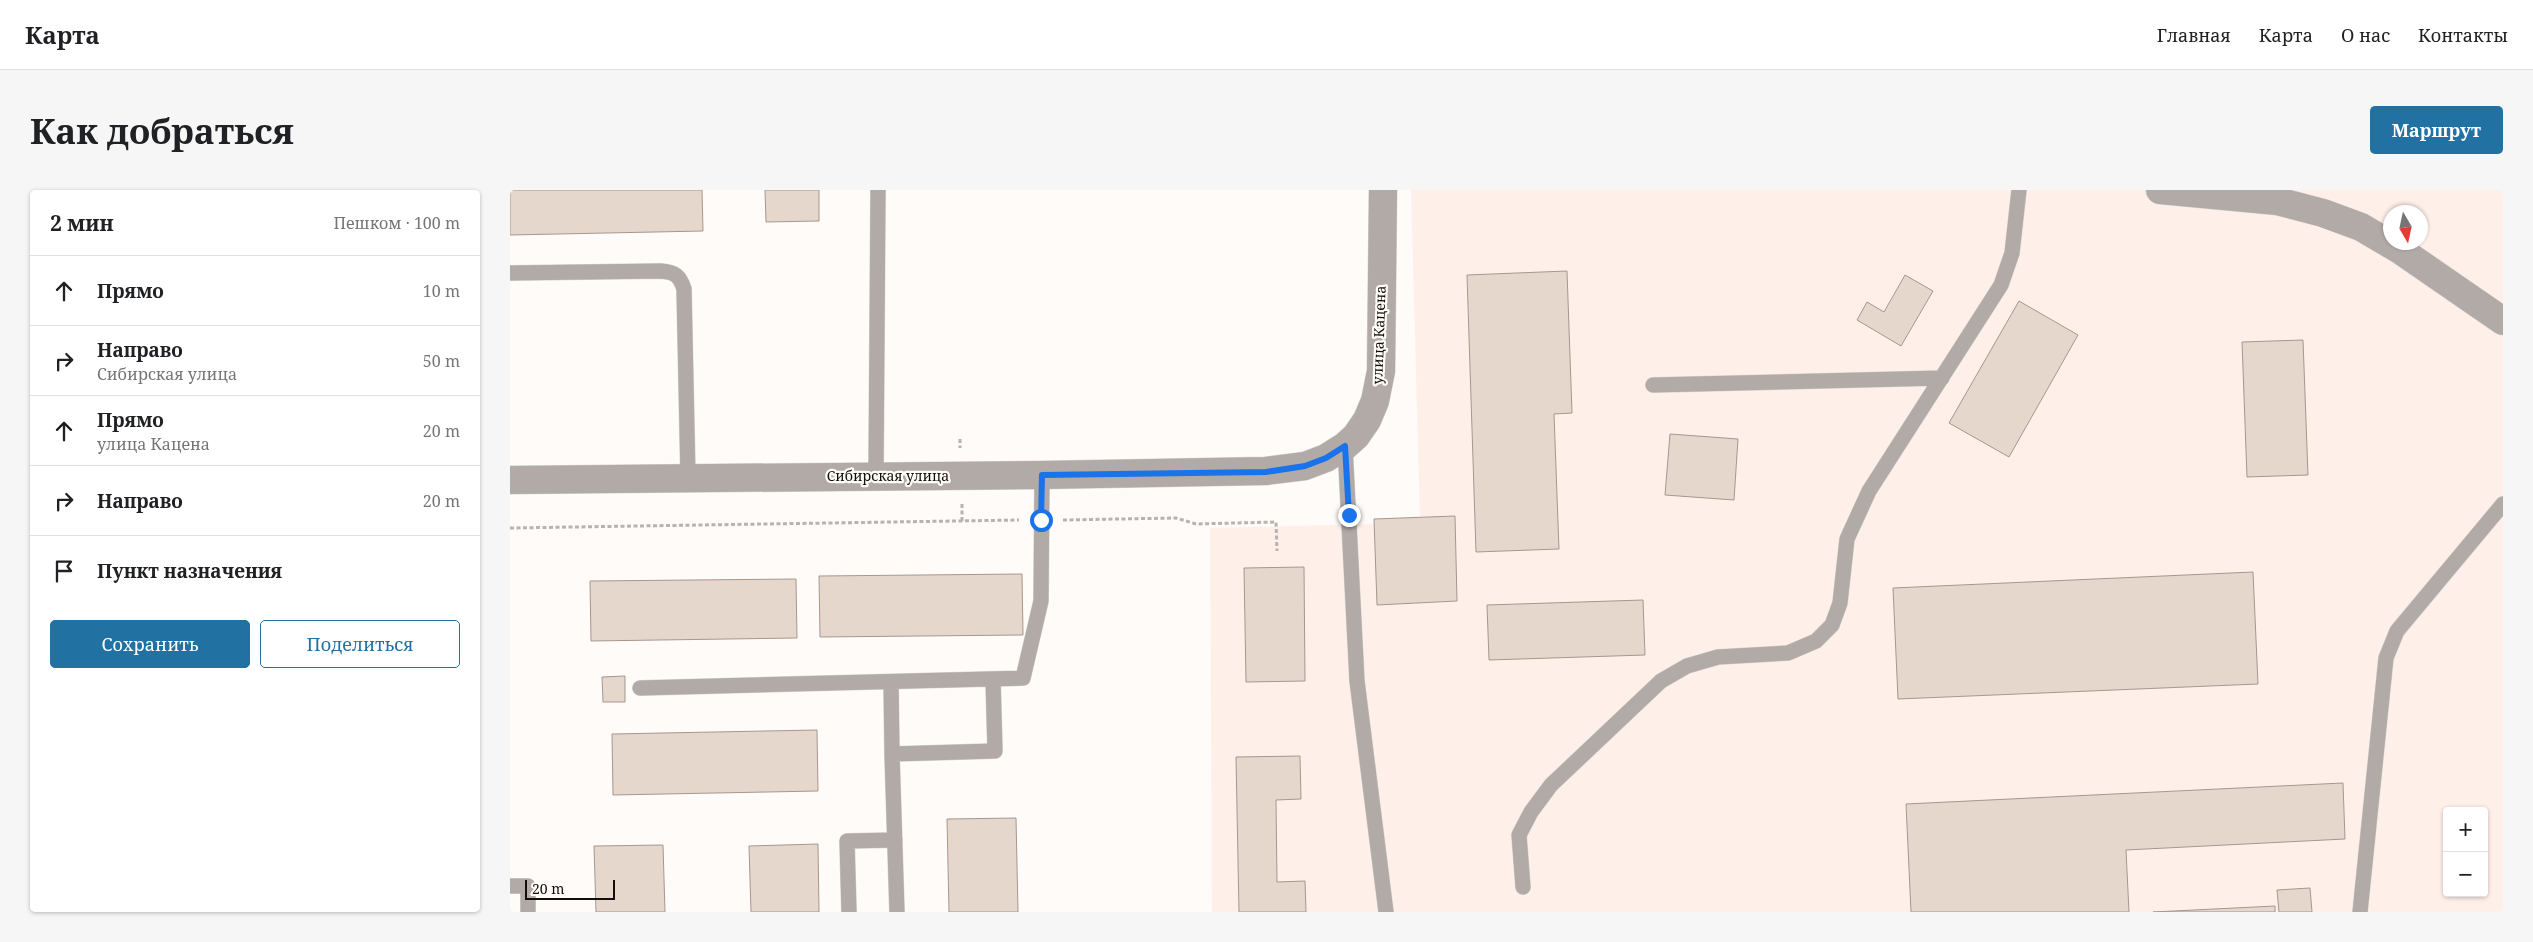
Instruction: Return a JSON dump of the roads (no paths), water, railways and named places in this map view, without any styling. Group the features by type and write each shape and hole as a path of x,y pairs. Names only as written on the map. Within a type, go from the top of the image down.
{"street":[{"path":"1383,190 1394,190"},
{"name":"улица Кацена","path":"1266,472 1305,466 1326,458 1345,446 1356,436 1367,420 1375,401 1381,371 1383,190"},
{"path":"2160,190 2203,191 2277,201 2323,213 2360,227 2400,250 2503,321"},
{"name":"Сибирская улица","path":"510,480 1266,472"}],"lane":[{"path":"876,476 878,190"},
{"path":"1523,887 1519,835 1531,812 1551,785 1661,681 1687,666 1718,657 1788,653 1816,641 1832,625 1840,603 1846,539 1868,492 2001,285 2012,253 2019,190"},
{"path":"510,273 662,271 674,272 681,279 684,289 688,478"},
{"path":"1653,385 1942,378"},
{"path":"1345,446 1357,681 1386,912"},
{"path":"640,688 1023,678 1041,601 1042,475"},
{"path":"2360,912 2386,658 2397,631 2503,504"},
{"path":"892,754 995,751 993,679"},
{"path":"891,682 897,912"},
{"path":"849,912 846,841 895,840"},
{"path":"510,886 528,886 528,912"}]}
